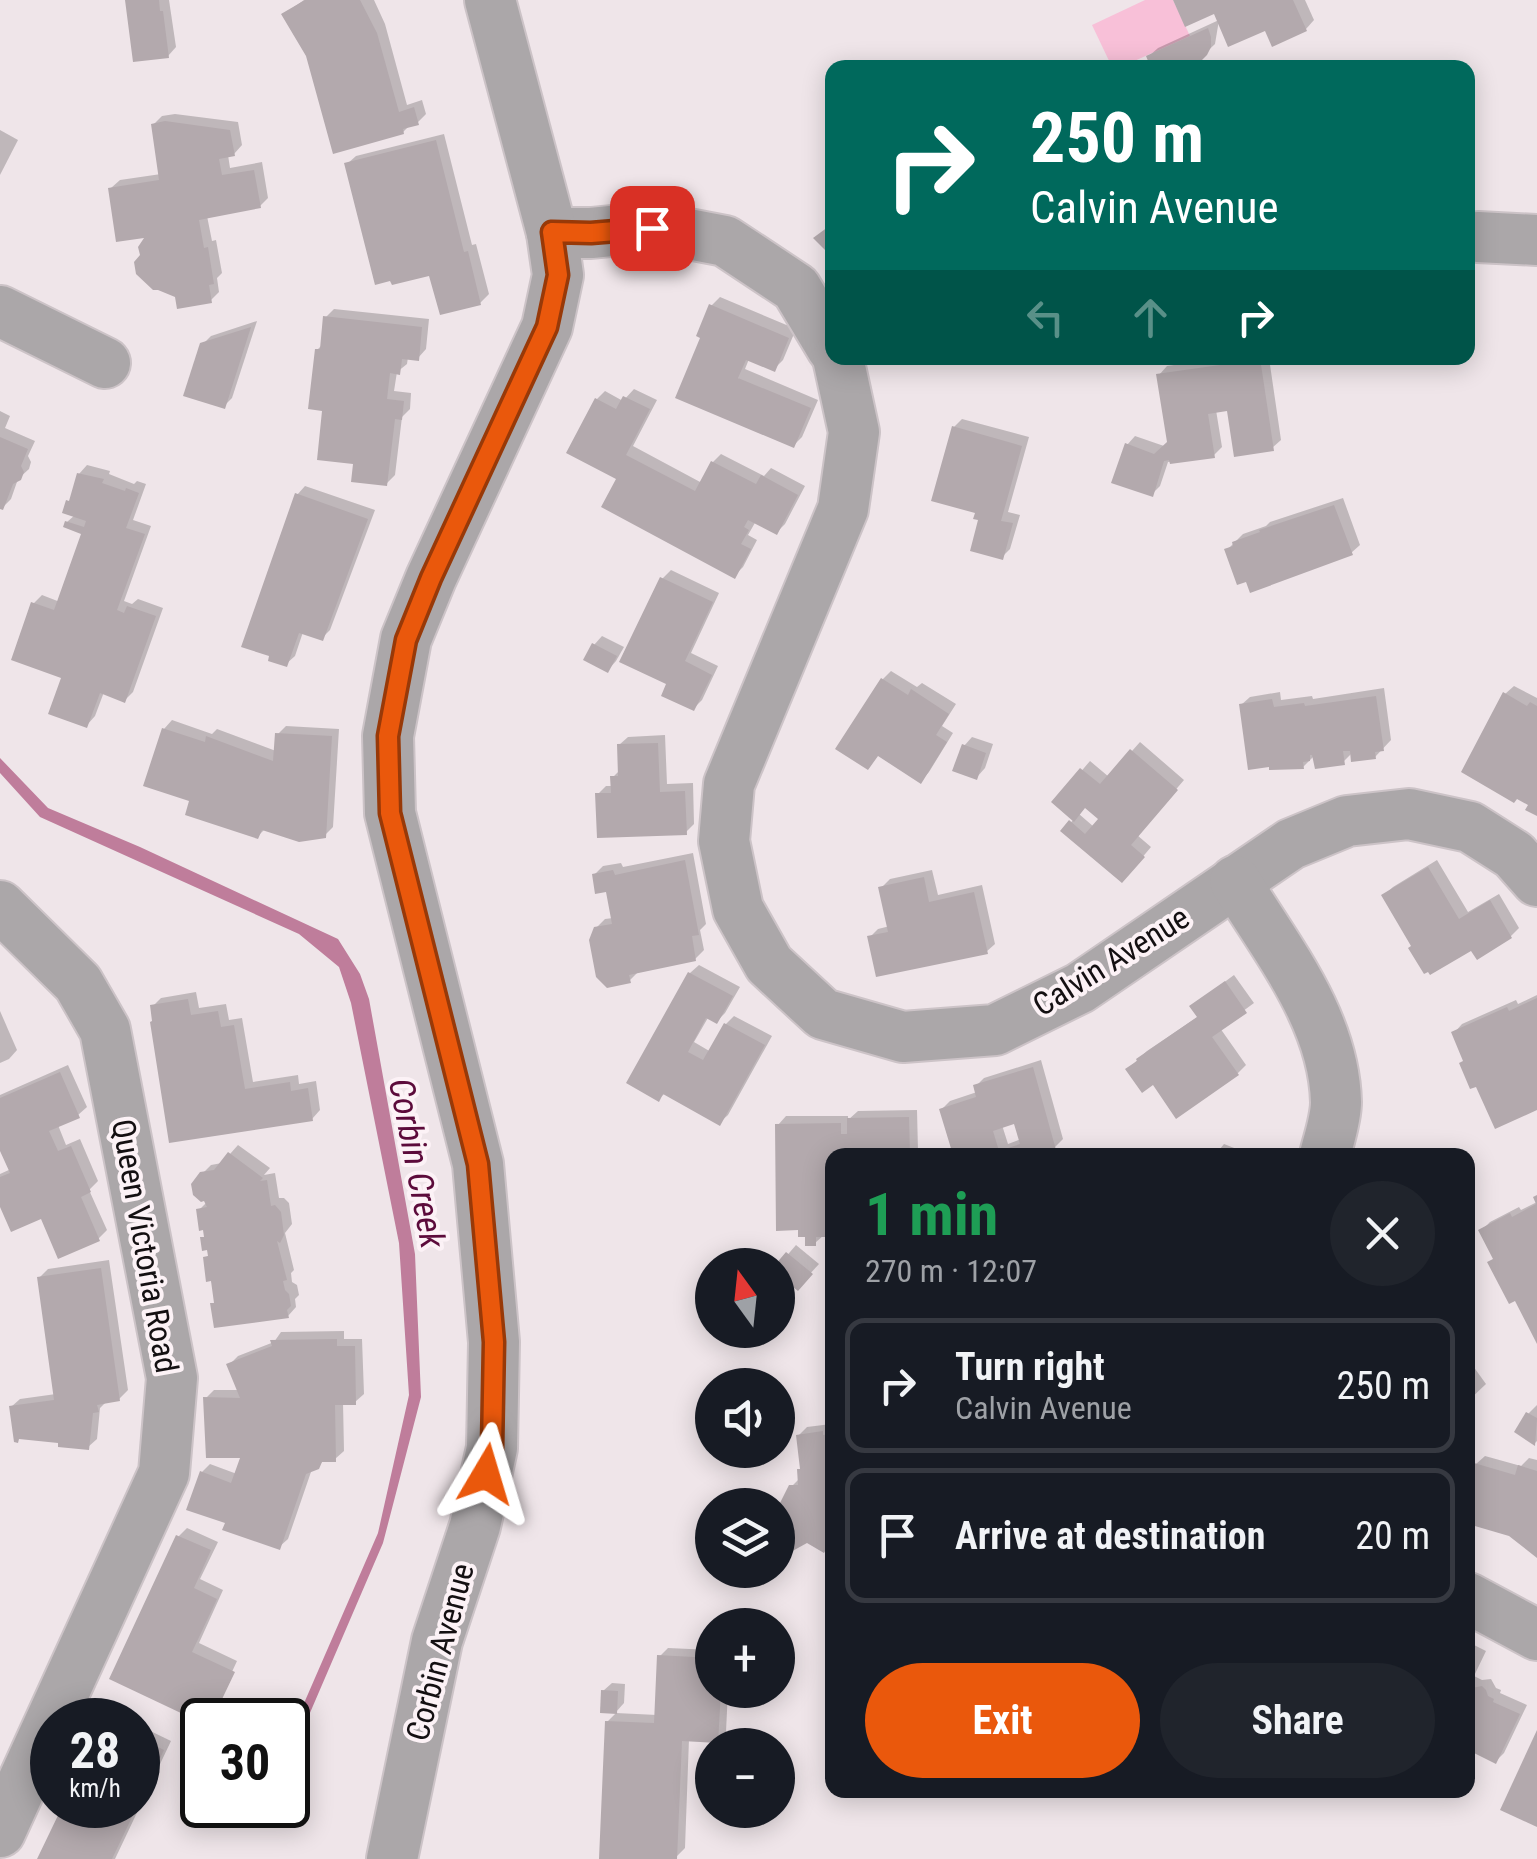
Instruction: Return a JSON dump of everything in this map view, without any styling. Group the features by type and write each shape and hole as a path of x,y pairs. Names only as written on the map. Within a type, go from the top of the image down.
{"street":[{"name":"Corbin Avenue","path":"392,1859 437,1642 475,1526 492,1448 494,1342 478,1164 390,813 388,736 406,640 547,327 558,275 552,232 490,0"},
{"path":"552,232 652,228 724,240 796,288 825,336"},
{"path":"1478,237 1537,240"},
{"path":"0,311 105,364"},
{"name":"Calvin Avenue","path":"840,365 854,432 842,509 729,784 724,841 738,908 769,964 823,1014 902,1037 995,1030 1080,988 1291,844 1347,821 1410,814 1470,827 1514,855 1537,881"},
{"path":"1235,882 1313,1007 1329,1052 1336,1105 1327,1148"},
{"name":"Queen Victoria Road","path":"0,906 78,983 105,1030 172,1378 164,1473 0,1832"},
{"path":"1475,1602 1537,1635"}],"shaded area":[{"path":"1145,0 1173,0 1190,36 1137,60 1109,60 1092,25"},
{"path":"0,758 48,808 338,939 360,974 369,999 415,1254 421,1397 383,1543 310,1713 310,1698 306,1698 378,1533 409,1395 399,1243 351,1003 339,967 299,934 40,817 0,773"}],"building":[{"path":"125,0 159,0 169,58 133,62"},
{"path":"305,0 360,0 377,33 399,112 414,107 419,125 403,129 404,134 333,154 306,56 281,14"},
{"path":"1173,0 1293,0 1307,31 1272,47 1265,31 1228,47 1214,14 1185,27"},
{"path":"1208,28 1211,47 1202,60 1148,60 1146,56"},
{"path":"165,121 230,130 235,156 219,159 222,175 254,170 261,208 199,220 214,284 209,285 212,303 177,309 175,297 153,290 136,274 134,262 144,238 116,242 108,188 159,180 151,124"},
{"path":"436,140 481,305 440,315 429,276 375,285 344,163"},
{"path":"825,229 825,250 813,238"},
{"path":"709,304 789,338 775,372 746,360 738,378 811,408 794,448 675,398 700,338 696,336"},
{"path":"323,316 422,327 419,361 402,359 400,375 390,373 387,399 404,401 402,420 395,419 387,486 351,482 353,464 317,460 322,411 308,409"},
{"path":"251,327 225,409 183,396 200,343"},
{"path":"1220,365 1261,365 1274,451 1234,457 1227,411 1208,414 1215,458 1170,464 1169,460 1164,461 1153,497 1111,483 1125,443 1154,454 1167,442 1156,374"},
{"path":"623,396 650,409 626,455 695,491 711,461 756,484 761,475 798,495 777,535 748,520 744,527 749,530 741,544 751,549 735,579 601,507 616,479 566,453 595,398 616,409"},
{"path":"952,426 1022,446 1001,521 1013,523 1003,560 970,551 978,520 973,519 975,513 931,501"},
{"path":"0,437 28,449 21,466 21,480 13,484 3,510 0,509"},
{"path":"77,473 139,493 126,528 145,534 117,610 124,613 127,606 156,616 125,703 100,693 87,728 48,714 61,678 11,660 31,602 54,610 81,534 63,527 65,521 84,527 86,521 62,513"},
{"path":"295,493 368,519 323,641 299,633 287,667 241,647"},
{"path":"1334,505 1353,555 1250,593 1246,582 1237,585 1224,549 1233,546 1232,542"},
{"path":"660,577 713,602 685,661 712,675 694,711 661,696 666,684 619,662"},
{"path":"592,643 617,656 608,673 583,660"},
{"path":"881,678 908,695 911,689 949,714 936,735 947,742 921,784 878,756 868,770 835,749"},
{"path":"1503,692 1527,706 1530,702 1537,706 1537,816 1525,810 1528,805 1517,799 1514,803 1461,772"},
{"path":"1376,696 1384,751 1375,752 1376,759 1351,762 1350,751 1343,751 1345,765 1315,769 1310,755 1310,761 1303,762 1304,769 1248,770 1239,704 1272,699 1274,707 1304,703 1305,706"},
{"path":"162,728 205,742 206,736 273,761 275,733 332,736 326,838 299,842 262,830 258,839 185,815 189,801 143,786"},
{"path":"658,743 660,792 685,791 687,835 597,838 595,793 611,793 610,776 618,776 617,744"},
{"path":"962,744 986,753 977,780 952,771"},
{"path":"1130,749 1178,790 1131,845 1145,857 1122,883 1060,831 1069,820 1085,834 1098,819 1085,808 1074,822 1051,802 1080,768 1100,784"},
{"path":"685,860 699,935 692,936 696,961 629,975 631,983 607,988 596,977 589,940 594,927 612,924 606,892 595,894 592,874 613,870 615,875"},
{"path":"1428,867 1459,919 1490,900 1512,938 1477,960 1471,951 1430,975 1424,974 1381,895"},
{"path":"924,877 929,902 974,892 988,954 876,977 867,936 888,932 878,887"},
{"path":"688,972 733,996 717,1024 706,1018 688,1052 703,1060 724,1023 765,1045 720,1126 663,1094 659,1102 626,1083"},
{"path":"1225,981 1247,1013 1212,1037 1239,1075 1176,1119 1153,1085 1142,1093 1125,1069 1197,1017 1189,1006"},
{"path":"1537,998 1537,1110 1495,1129 1476,1087 1470,1089 1451,1032"},
{"path":"188,999 191,1015 218,1011 221,1027 234,1025 245,1089 290,1082 291,1091 308,1088 313,1121 169,1143 150,1005"},
{"path":"1033,1067 1055,1148 1008,1148 1020,1144 1014,1124 993,1131 998,1148 951,1148 939,1109 976,1097 973,1085"},
{"path":"60,1072 80,1118 49,1131 58,1151 71,1146 91,1192 81,1197 100,1241 58,1259 41,1219 11,1232 0,1207 0,1177 10,1173 0,1151 0,1098"},
{"path":"909,1117 910,1148 825,1148 825,1237 816,1237 816,1246 805,1246 805,1237 798,1237 798,1230 776,1231 775,1124 841,1123 841,1134 847,1134 847,1118"},
{"path":"228,1152 263,1178 260,1181 267,1180 271,1206 281,1212 284,1235 280,1243 277,1241 287,1280 283,1281 291,1306 287,1310 289,1318 214,1328 211,1281 206,1282 203,1257 208,1256 207,1250 202,1251 203,1230 199,1231 196,1209 207,1207 193,1195 191,1184 200,1172 214,1170"},
{"path":"1537,1195 1537,1344 1515,1301 1509,1304 1487,1262 1493,1259 1478,1230 1536,1204 1533,1197"},
{"path":"795,1259 813,1274 798,1291 795,1289"},
{"path":"101,1268 120,1401 97,1405 99,1412 93,1413 89,1450 58,1447 58,1443 19,1439 14,1442 9,1406 54,1400 37,1277"},
{"path":"337,1339 337,1346 355,1346 356,1405 335,1405 336,1462 322,1462 319,1469 306,1474 280,1550 222,1530 225,1523 186,1510 200,1471 231,1483 240,1458 206,1458 203,1397 240,1398 226,1364 272,1346 270,1340"},
{"path":"1526,1412 1537,1418 1535,1446 1514,1432"},
{"path":"823,1431 824,1553 807,1543 795,1550 795,1488 788,1488 798,1485 796,1435"},
{"path":"1475,1463 1515,1475 1518,1465 1537,1471 1537,1558 1509,1536 1475,1526"},
{"path":"176,1535 211,1550 194,1588 217,1599 192,1652 235,1672 223,1698 180,1698 180,1713 160,1703 160,1698 149,1698 109,1679"},
{"path":"657,1655 695,1657 695,1708 720,1708 719,1728 695,1728 695,1742 682,1741 677,1859 599,1859 605,1721 654,1723"},
{"path":"1482,1686 1493,1702 1520,1714 1496,1764 1475,1754 1475,1687"},
{"path":"601,1690 618,1691 617,1714 600,1713"},
{"path":"1537,1730 1537,1827 1500,1810"},
{"path":"52,1828 127,1828 112,1859 37,1859"}],"route":[{"path":"486,1474 492,1448 494,1342 478,1164 390,813 388,736 406,640 547,327 558,275 552,232 652,228"}],"water label":[{"name":"Corbin Creek","path":"417,1163"}]}
